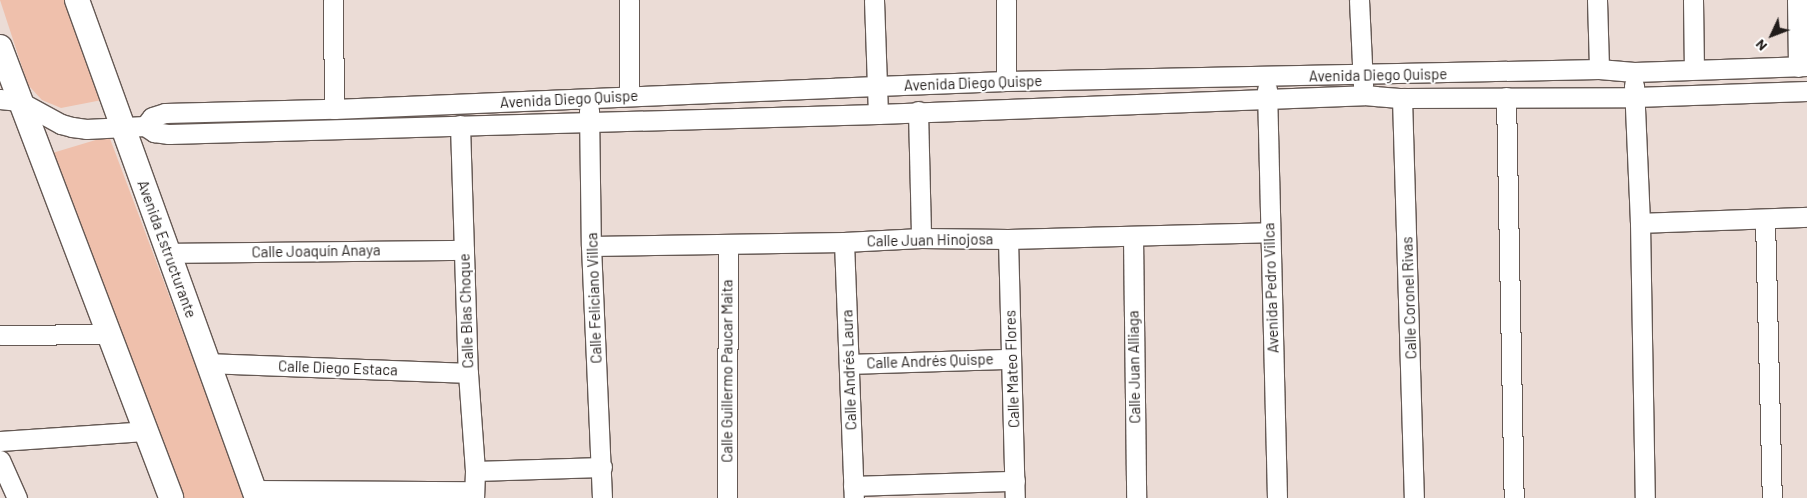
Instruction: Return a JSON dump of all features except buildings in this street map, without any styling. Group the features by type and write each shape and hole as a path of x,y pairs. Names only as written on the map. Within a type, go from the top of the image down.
{"main road":[{"name":"Avenida Estructurante","path":"77,0 134,127 168,253 255,494"},
{"path":"0,47 10,100 108,334 170,498"}],"street":[{"path":"333,0 334,109"},
{"path":"629,0 629,96"},
{"path":"874,0 878,114"},
{"path":"1006,0 1006,81"},
{"path":"1359,0 1364,95"},
{"path":"1597,0 1599,69"},
{"path":"1693,0 1694,69"},
{"path":"1797,0 1803,66"},
{"name":"Avenida Diego Quispe","path":"134,127 152,117 165,113 334,109 1006,81 1599,69 1634,72 1803,66"},
{"path":"1634,72 1640,223 1644,498"},
{"name":"Avenida Pedro Villca","path":"1268,77 1266,100 1277,498"},
{"name":"Avenida Diego Quispe","path":"10,100 61,124 72,127 86,129 134,127 169,134 460,124 878,114 1364,95 1402,98 1634,97 1807,91"},
{"path":"1506,97 1514,498"},
{"name":"Calle Coronel Rivas","path":"1402,98 1414,498"},
{"name":"Calle Feliciano Villca","path":"589,99 591,246 602,498"},
{"path":"918,112 921,238"},
{"name":"Calle Blas Choque","path":"460,124 468,373 475,471 474,494"},
{"path":"1640,223 1807,217"},
{"path":"1766,218 1772,498"},
{"name":"Calle Juan Hinojosa","path":"591,246 844,242 921,238 1008,239 1270,232"},
{"name":"Calle Juan Alliaga","path":"1133,236 1136,498"},
{"name":"Calle Mateo Flores","path":"1008,239 1015,490"},
{"name":"Calle Andrés Laura","path":"844,242 853,492"},
{"name":"Calle Guillermo Paucar Maita","path":"727,498 728,244"},
{"name":"Calle Joaquín Anaya","path":"168,253 464,250"},
{"path":"0,334 108,334"},
{"name":"Calle Andrés Quispe","path":"849,364 1011,359"},
{"name":"Calle Diego Estaca","path":"208,363 468,373"},
{"path":"0,441 145,431"},
{"path":"0,460 17,498"},
{"path":"475,471 602,467"},
{"path":"853,492 1015,490"},
{"path":"255,494 474,494"}],"shaded area":[{"path":"0,0 66,0 102,100 61,108 42,100 28,85"},
{"path":"109,136 245,498 179,498 49,154"}]}
